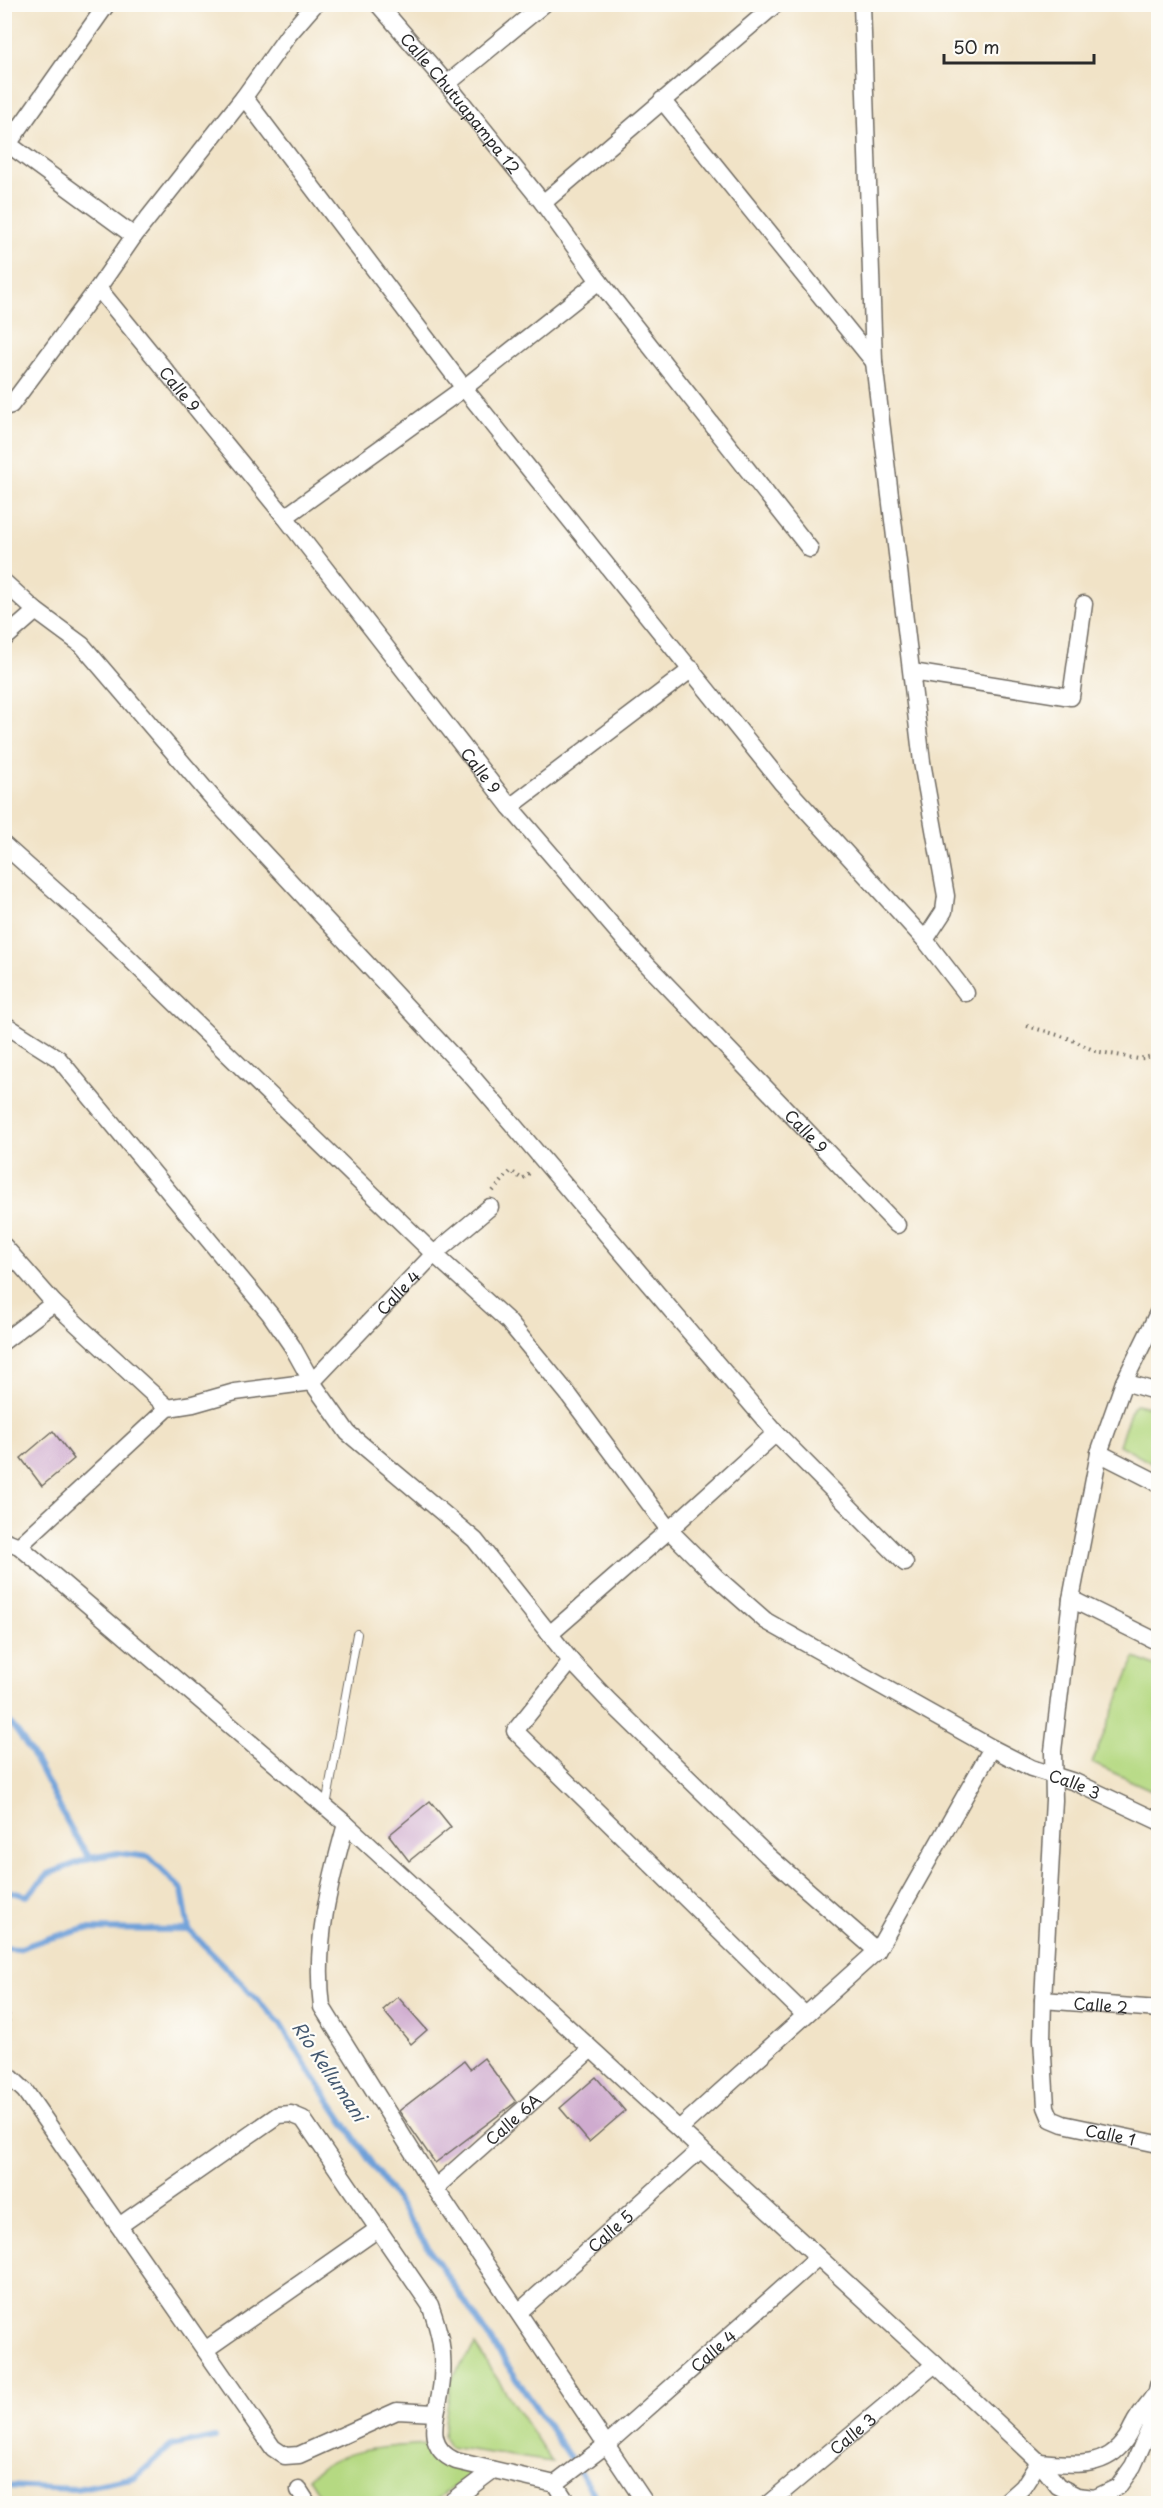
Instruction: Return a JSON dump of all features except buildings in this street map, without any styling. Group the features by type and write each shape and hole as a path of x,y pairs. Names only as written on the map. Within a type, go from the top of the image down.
{"street":[{"path":"106,4 6,145 134,236"},
{"path":"4,407 10,405 134,236 244,97 289,34 315,4"},
{"name":"Calle Chutuapampa 12","path":"378,4 447,84 543,203 599,280 810,549"},
{"path":"447,84 544,4"},
{"path":"543,203 776,4"},
{"path":"862,4 874,362 922,762 946,896 944,911 925,940"},
{"path":"244,97 464,388 781,782 925,940 966,993"},
{"path":"662,100 874,362"},
{"path":"285,517 464,388 599,280"},
{"name":"Calle 9","path":"98,288 285,517 510,807 634,952 897,1225"},
{"path":"4,582 36,611 81,645 216,802 474,1079 776,1433 905,1563"},
{"path":"912,672 1071,697 1084,604"},
{"path":"4,639 36,611"},
{"path":"510,807 692,669"},
{"name":"Calle 3","path":"4,845 105,935 434,1254 508,1321 568,1394 669,1530 716,1577 766,1621 1031,1768 1075,1782 1158,1821"},
{"path":"4,1024 59,1059 270,1314 292,1346 312,1382 348,1433 475,1540 571,1661 608,1700 768,1855 877,1951"},
{"name":"Calle 4","path":"312,1382 434,1254 490,1207"},
{"path":"4,1246 54,1303 168,1408"},
{"path":"4,1341 54,1303"},
{"path":"1043,2000 1054,1775 1053,1750 1071,1599 1099,1454 1124,1382 1158,1313"},
{"path":"312,1382 235,1392 193,1404 168,1408 12,1543 346,1824 935,2364 1039,2462 1058,2486 1077,2496 1095,2498 1118,2487 1133,2466 1149,2430 1158,2388"},
{"path":"1124,1382 1158,1392"},
{"path":"550,1634 776,1433"},
{"path":"1099,1454 1158,1483"},
{"path":"1071,1599 1158,1642"},
{"path":"571,1661 515,1731 805,2016"},
{"path":"680,2129 877,1951 992,1748"},
{"path":"346,1824 328,1887 320,1936 318,1977 322,2007 435,2188 646,2504"},
{"name":"Calle 2","path":"1043,2000 1158,2009"},
{"name":"Calle 1","path":"1043,2000 1042,2039 1046,2107 1051,2119 1063,2124 1158,2144"},
{"name":"Calle 6A","path":"435,2188 590,2050"},
{"path":"4,2071 25,2091 273,2448 285,2456 299,2455 397,2411 435,2413"},
{"path":"119,2226 278,2115 291,2114 303,2119 430,2306 441,2338 442,2380 435,2413 435,2438 445,2457 493,2470 560,2480 568,2504"},
{"name":"Calle 5","path":"519,2312 701,2149"},
{"path":"206,2350 378,2229"},
{"name":"Calle 4","path":"560,2480 606,2445 818,2257"},
{"name":"Calle 3","path":"768,2504 935,2364"},
{"path":"1039,2462 1079,2464 1106,2458 1126,2440 1158,2388"},
{"path":"1004,2504 1023,2487 1039,2462"},
{"path":"448,2504 493,2470"}],"lane":[{"path":"326,1806 357,1634"}],"path":[{"path":"1028,1026 1068,1038 1095,1051 1137,1059 1158,1055"},
{"path":"490,1207 497,1202 490,1195 512,1171 522,1179 545,1162"},
{"path":"4,1997 9,2018 4,2041"}],"green space":[{"path":"1136,1404 1158,1409 1158,1467 1119,1445 1132,1407"},
{"path":"1135,1657 1158,1668 1158,1793 1092,1763"},
{"path":"475,2345 552,2462 449,2447 443,2436 451,2380"},
{"path":"428,2444 442,2463 471,2474 430,2504 324,2503 308,2478 321,2468 349,2454 364,2450"}],"waterway":[{"name":"Río Kellumani","path":"4,1716 29,1749 78,1841 90,1858 118,1853 149,1857 182,1890 189,1930 279,2022 312,2075 601,2504"},
{"path":"4,1890 27,1896 48,1874 90,1858"},
{"path":"4,1948 18,1949 85,1929 189,1930"},
{"path":"4,2486 76,2489 136,2477 171,2446 215,2437"}]}
